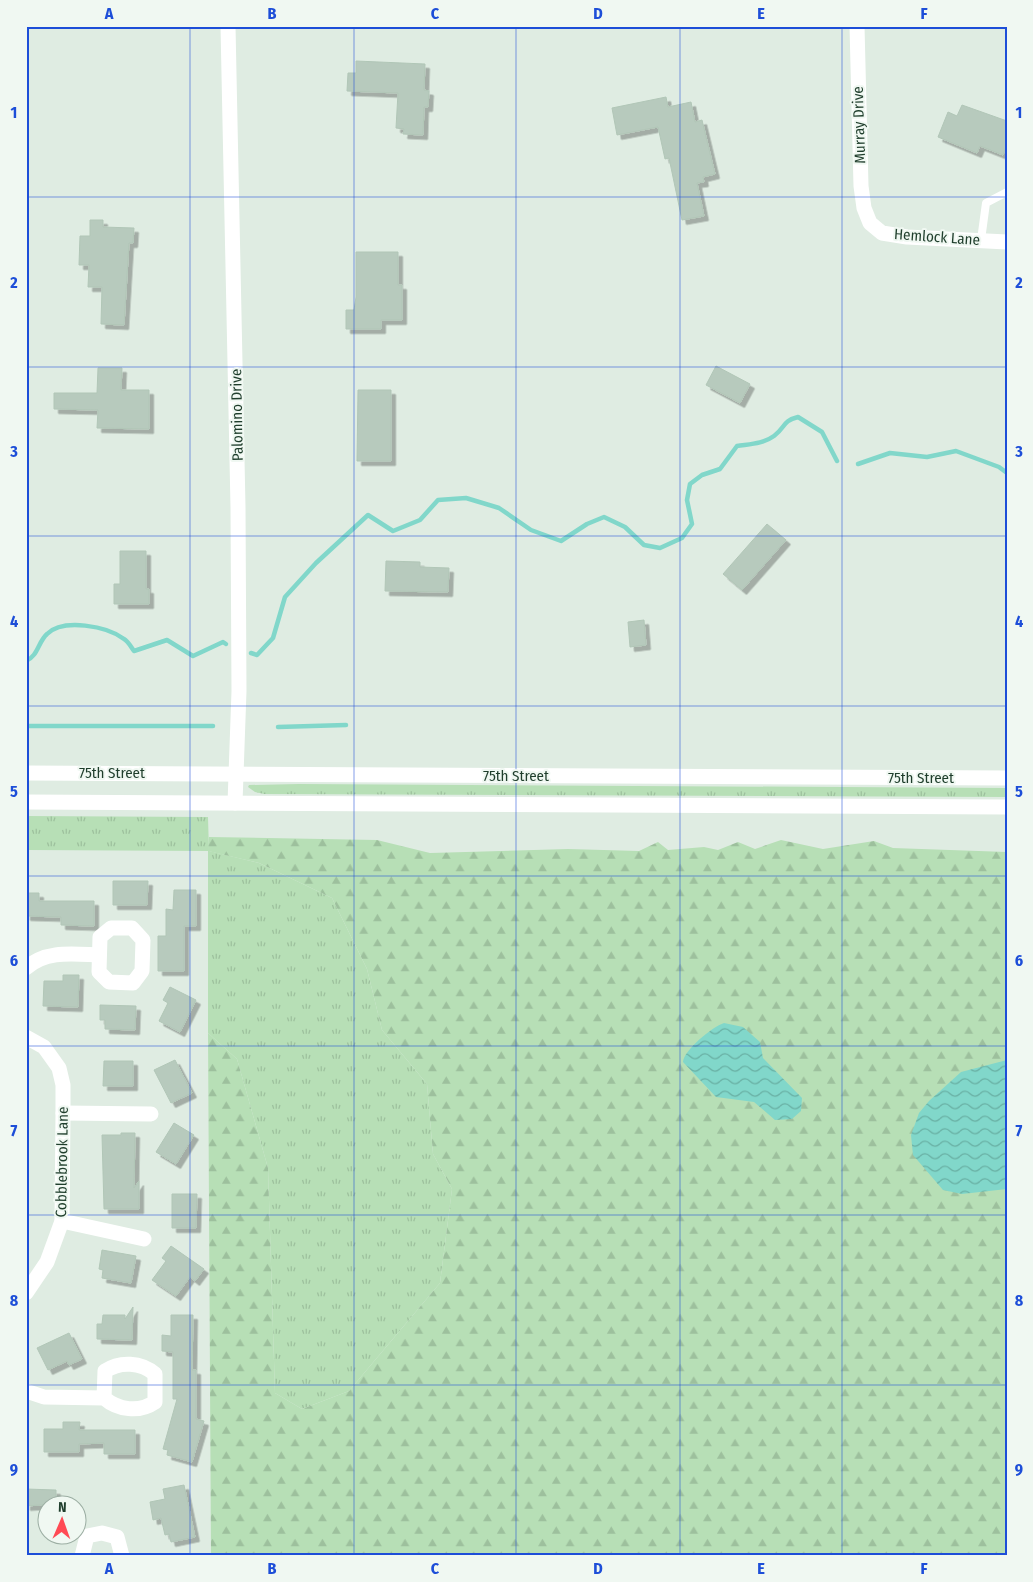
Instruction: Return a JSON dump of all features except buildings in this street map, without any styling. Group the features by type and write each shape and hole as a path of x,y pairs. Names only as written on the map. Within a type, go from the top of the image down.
{"main road":[{"name":"Palomino Drive","path":"228,26 238,507 239,691 235,803"},
{"name":"Murray Drive","path":"857,26 861,186 864,208 870,223"},
{"name":"Hemlock Lane","path":"870,223 882,233 1007,242"},
{"name":"75th Street","path":"26,773 235,781 1007,778"},
{"name":"75th Street","path":"26,802 1007,807"},
{"path":"26,968 41,958 54,955 98,955"},
{"name":"Cobblebrook Lane","path":"26,1037 44,1047 59,1068 63,1085 62,1221 47,1262 26,1293"},
{"path":"63,1113 150,1114"},
{"path":"62,1221 144,1239"},
{"path":"26,1391 44,1397 104,1398"},
{"path":"82,1556 87,1536 102,1533 117,1537 122,1556"}],"lane":[{"path":"981,240 986,202 1007,192"}],"green space":[{"path":"249,785 1007,788 1007,797 264,794 255,792 248,787"},
{"path":"26,816 208,817 209,851 259,863 332,898 367,969 382,1030 427,1084 433,1154 452,1189 440,1283 349,1391 302,1409 275,1393 268,1168 237,1059 208,1033 208,851 26,850"},
{"path":"209,837 377,840 430,853 568,849 639,851 658,842 668,850 704,847 718,850 738,842 755,849 781,840 823,849 874,841 893,848 1007,852 1007,1556 211,1556 208,1033 237,1059 268,1168 275,1393 302,1409 349,1391 440,1283 452,1189 433,1154 427,1084 382,1030 367,969 332,898 259,863 208,851"}],"water":[{"path":"724,1023 743,1027 760,1042 763,1058 802,1098 801,1111 792,1119 775,1120 754,1102 716,1097 683,1062 693,1045"},
{"path":"1007,1060 1007,1189 962,1194 943,1190 913,1155 911,1135 919,1113 929,1101 961,1072"}],"waterway":[{"path":"251,653 257,655 273,638 285,597 316,563 368,515 393,531 420,520 438,500 466,498 499,508 531,530 561,541 587,524 604,517 625,527 644,545 660,548 682,538 692,524 687,500 690,484 702,475 720,469 737,446 770,439 787,422 798,417 822,432 837,461"},
{"path":"858,464 890,453 927,457 956,451 999,467 1007,473"},
{"path":"26,661 33,656 47,634 54,629 74,625 107,630 127,641 134,651 167,640 193,656 223,642 226,644"},
{"path":"278,727 346,725"},
{"path":"26,726 213,726"}]}
